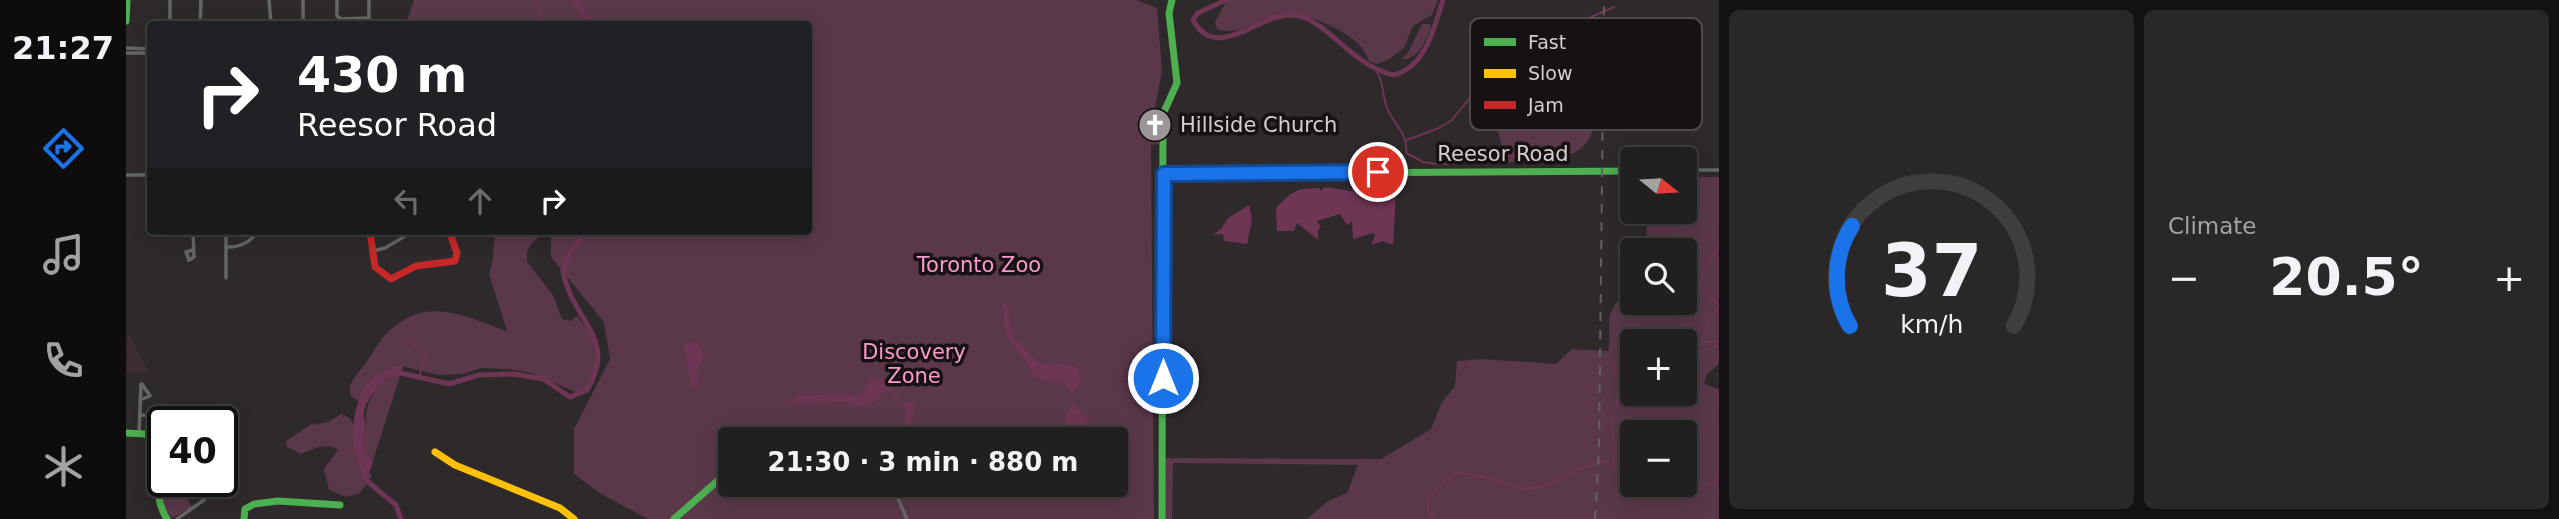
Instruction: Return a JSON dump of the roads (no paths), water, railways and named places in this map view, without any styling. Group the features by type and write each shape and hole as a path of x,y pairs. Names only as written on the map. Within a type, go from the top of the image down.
{"street":[{"path":"126,21 127,0"},
{"path":"170,0 170,21"},
{"path":"200,21 201,0"},
{"path":"270,0 271,21"},
{"path":"303,0 303,21"},
{"path":"337,0 337,16 341,19 369,18 369,0"},
{"path":"1162,519 1163,114 1177,83 1169,13 1172,0"},
{"path":"126,51 147,51"},
{"path":"1698,170 1719,170"},
{"name":"Reesor Road","path":"1164,174 1620,171"},
{"path":"126,175 147,175"},
{"path":"193,235 194,250"},
{"path":"226,235 226,278"},
{"path":"226,247 236,247 256,235"},
{"path":"370,235 375,267 391,279 416,266 455,261 457,253 450,235"},
{"path":"372,251 385,248 403,235"},
{"path":"139,434 140,400"},
{"path":"140,415 147,415"},
{"path":"126,433 150,436 157,445 156,503 167,519"},
{"path":"435,452 455,465 559,508 574,519"},
{"path":"676,518 718,481"},
{"path":"177,519 204,500 202,497"},
{"path":"897,497 907,519"},
{"path":"244,519 244,509 273,500 340,505"}],"waterway":[{"path":"534,0 544,21"},
{"path":"575,0 585,16 594,21"},
{"path":"1226,0 1198,13 1193,20 1203,32 1214,37 1227,37 1281,16 1294,15 1317,24 1365,62 1394,75 1405,70 1421,55 1432,34 1443,0"},
{"path":"1589,18 1614,7"},
{"path":"1376,70 1387,108 1405,140 1406,153 1423,162 1454,164 1484,150 1523,158 1568,160"},
{"path":"1407,140 1452,120 1470,98"},
{"path":"396,372 449,384 479,375 514,374 543,379 570,397 587,390 596,372 596,343 568,289 563,271 569,254 583,235"},
{"path":"1719,248 1705,265 1699,285 1719,304"},
{"path":"1697,353 1716,346 1717,341 1705,342 1702,338 1709,329 1707,320 1719,309"},
{"path":"411,343 426,354 419,377"},
{"path":"1613,466 1615,446 1610,423 1617,405 1619,384 1613,364 1620,358"},
{"path":"356,424 368,387 387,373"},
{"path":"358,454 367,481 396,505 401,519"},
{"path":"1435,519 1428,512 1429,497 1454,473 1527,489 1551,483 1603,461 1620,471"},
{"path":"1697,490 1719,479"}],"railway":[{"path":"1604,0 1604,18"},
{"path":"1595,519 1599,450 1603,130"}],"place":[{"name":"Hillside Church","path":"1155,125"}],"park label":[{"name":"Toronto Zoo","path":"979,265"},
{"name":"Discovery Zone","path":"914,364"}]}
